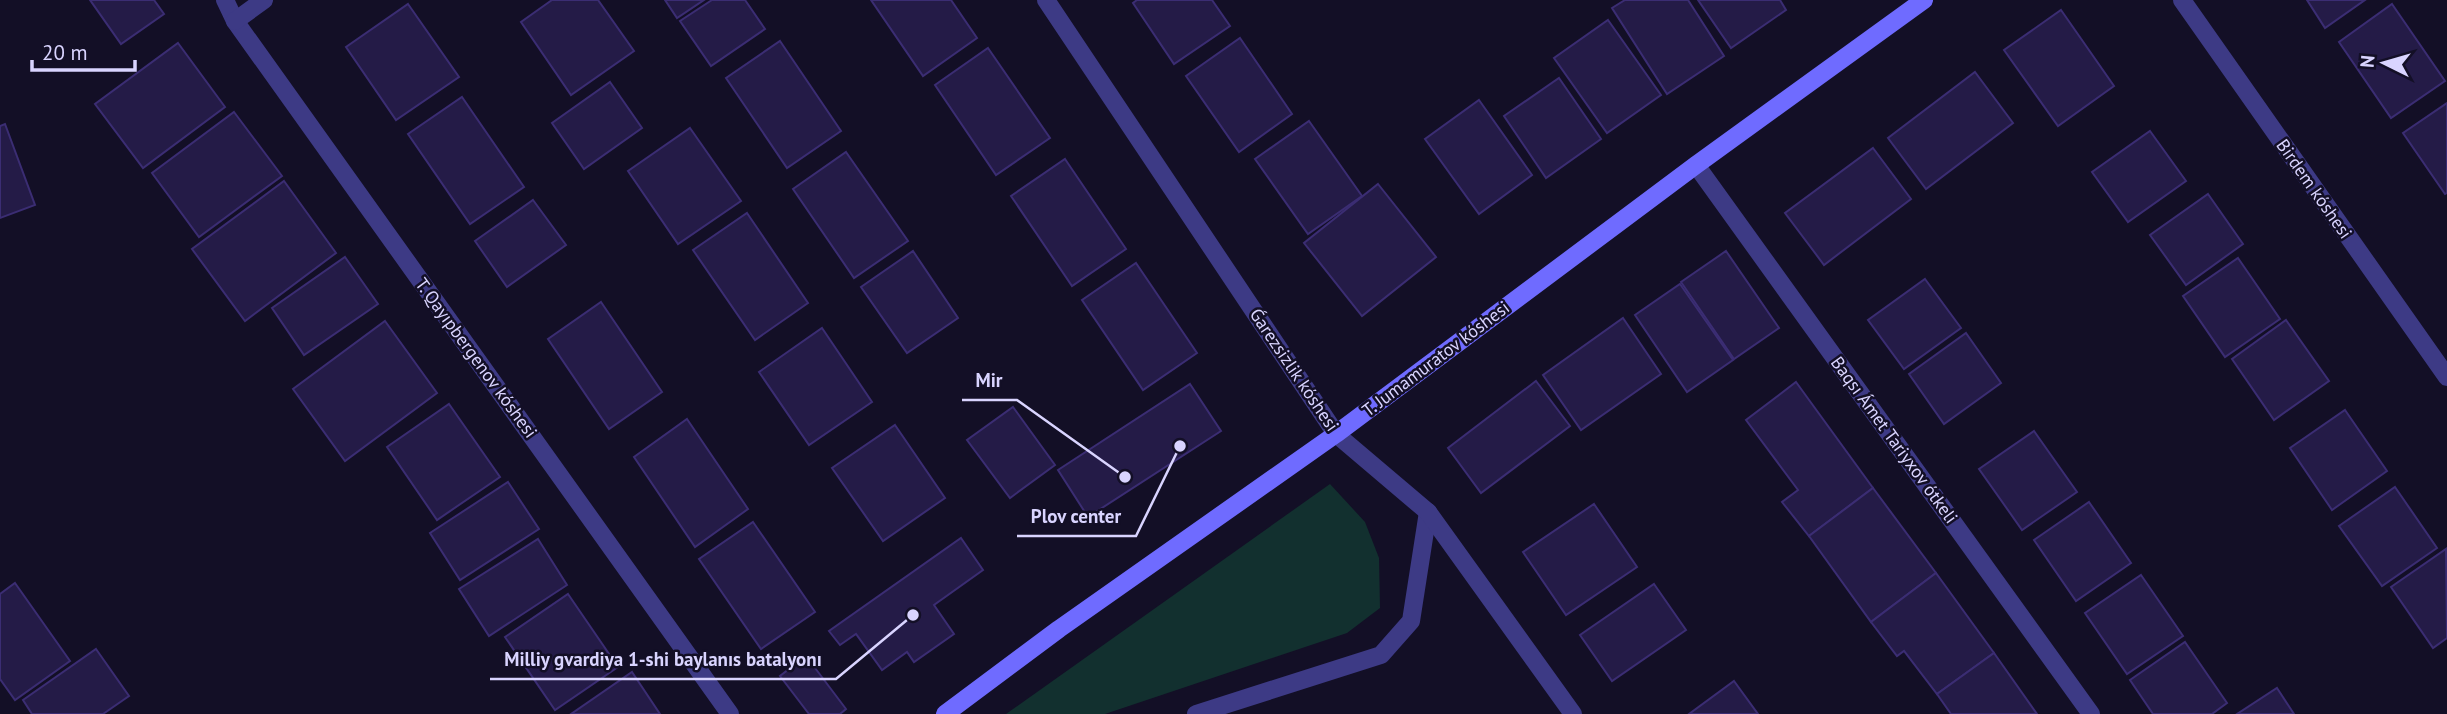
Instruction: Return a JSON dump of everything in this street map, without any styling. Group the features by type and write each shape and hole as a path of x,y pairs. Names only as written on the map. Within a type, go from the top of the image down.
{"main road":[{"name":"T. Jumamuratov kóshesi","path":"944,714 1059,629 1336,434 1696,165 1924,0"}],"street":[{"name":"T. Qayıpbergenov kóshesi","path":"225,0 235,21 730,714"},
{"path":"235,21 264,0"},
{"name":"Ǵarezsizlik kóshesi","path":"1046,0 1336,434 1428,512 1573,714"},
{"name":"Birdem kóshesi","path":"2182,0 2447,377"},
{"name":"Baqsı Ámet Tariyxov ótkeli","path":"1696,165 2091,714"},
{"path":"1196,714 1381,655 1411,621 1428,512"}],"green space":[{"path":"1330,484 1365,522 1379,558 1380,608 1347,633 1105,714 1006,714"}],"building":[{"path":"90,0 154,0 164,14 121,44"},
{"path":"552,0 598,0 634,51 571,95 521,22"},
{"path":"665,0 704,0 677,18"},
{"path":"712,0 745,0 765,29 711,66 680,21"},
{"path":"871,0 951,0 977,38 923,76"},
{"path":"1137,0 1212,0 1230,26 1174,64 1133,3"},
{"path":"1625,0 1688,0 1724,56 1667,94 1612,8"},
{"path":"1698,0 1780,0 1786,10 1731,48"},
{"path":"2307,0 2365,0 2325,28"},
{"path":"408,4 459,77 396,120 346,47"},
{"path":"2392,4 2445,81 2391,118 2339,42"},
{"path":"2061,10 2114,86 2058,126 2004,50"},
{"path":"1608,20 1661,95 1607,133 1554,58"},
{"path":"1240,38 1292,114 1239,152 1186,76"},
{"path":"780,41 841,131 787,168 726,78"},
{"path":"178,43 225,107 143,168 95,104"},
{"path":"988,48 1050,138 996,175 935,85"},
{"path":"1975,72 2013,123 1926,189 1888,138"},
{"path":"1559,78 1601,139 1546,178 1504,116"},
{"path":"610,82 642,128 584,169 552,123"},
{"path":"462,97 524,187 470,224 408,134"},
{"path":"1479,100 1532,175 1479,214 1425,139"},
{"path":"2447,103 2447,193 2445,194 2403,133"},
{"path":"234,112 282,176 199,237 152,173"},
{"path":"1309,121 1362,196 1308,234 1255,159"},
{"path":"5,124 35,205 0,218 0,126"},
{"path":"690,128 741,201 678,244 628,171"},
{"path":"2150,131 2186,181 2128,222 2092,172"},
{"path":"1873,148 1911,199 1824,265 1785,213"},
{"path":"846,152 908,241 854,278 793,189"},
{"path":"1065,159 1126,249 1072,286 1011,196"},
{"path":"284,181 336,253 245,321 192,249"},
{"path":"1378,184 1436,257 1362,316 1304,243"},
{"path":"2208,194 2243,244 2186,285 2150,235"},
{"path":"533,200 566,245 507,287 475,241"},
{"path":"747,213 808,303 755,340 693,250"},
{"path":"913,251 958,318 907,353 861,287"},
{"path":"1726,251 1779,328 1734,359 1681,282"},
{"path":"345,257 378,304 304,355 272,308"},
{"path":"2238,258 2280,319 2225,357 2183,296"},
{"path":"1136,263 1197,353 1143,390 1082,300"},
{"path":"1925,279 1961,328 1904,369 1868,320"},
{"path":"1680,284 1733,360 1687,392 1635,315"},
{"path":"601,302 662,392 609,429 548,339"},
{"path":"1623,318 1661,374 1581,430 1543,375"},
{"path":"2286,320 2329,381 2274,420 2232,359"},
{"path":"385,321 437,393 345,461 293,389"},
{"path":"822,328 872,402 809,445 759,372"},
{"path":"1966,333 2001,383 1944,424 1909,374"},
{"path":"1536,381 1570,426 1481,493 1448,448"},
{"path":"1796,382 1873,488 1809,536 1782,502 1798,490 1746,420"},
{"path":"1190,384 1221,431 1088,517 1058,470"},
{"path":"449,404 500,477 437,520 387,447"},
{"path":"1013,407 1055,465 1010,498 967,440"},
{"path":"2345,410 2387,471 2332,510 2290,448"},
{"path":"687,419 748,509 695,547 634,457"},
{"path":"895,425 945,498 883,541 832,468"},
{"path":"2034,431 2077,492 2022,530 1979,469"},
{"path":"508,482 539,529 460,580 430,533"},
{"path":"2395,487 2437,548 2382,586 2339,526"},
{"path":"1873,488 1936,573 1871,622 1809,536"},
{"path":"2089,502 2131,563 2076,601 2034,540"},
{"path":"1594,504 1637,567 1566,615 1523,552"},
{"path":"753,522 815,612 761,649 699,559"},
{"path":"961,538 983,570 934,605 954,634 914,662 907,652 882,670 856,634 840,645 829,631"},
{"path":"538,539 567,585 489,636 459,589"},
{"path":"2446,549 2447,638 2433,648 2391,587"},
{"path":"1936,573 1994,653 1937,694 1904,651 1897,656 1871,622"},
{"path":"2141,575 2183,636 2127,674 2085,613"},
{"path":"15,583 70,661 15,700 0,679 0,594"},
{"path":"1654,584 1686,630 1612,681 1580,635"},
{"path":"568,594 618,667 555,710 505,637"},
{"path":"2185,642 2227,703 2212,714 2153,714 2130,680"},
{"path":"96,649 129,696 103,714 32,714 23,700"},
{"path":"1994,653 2037,714 1951,714 1937,694"},
{"path":"806,656 846,709 840,714 809,714 780,676"},
{"path":"632,672 660,714 571,714"},
{"path":"1734,681 1758,714 1689,714"},
{"path":"2277,688 2294,714 2237,714"}],"place":[{"name":"Plov center","path":"1180,446"},
{"name":"Mir","path":"1125,477"},
{"name":"Milliy gvardiya 1-shi baylanıs batalyonı","path":"913,615"}]}
